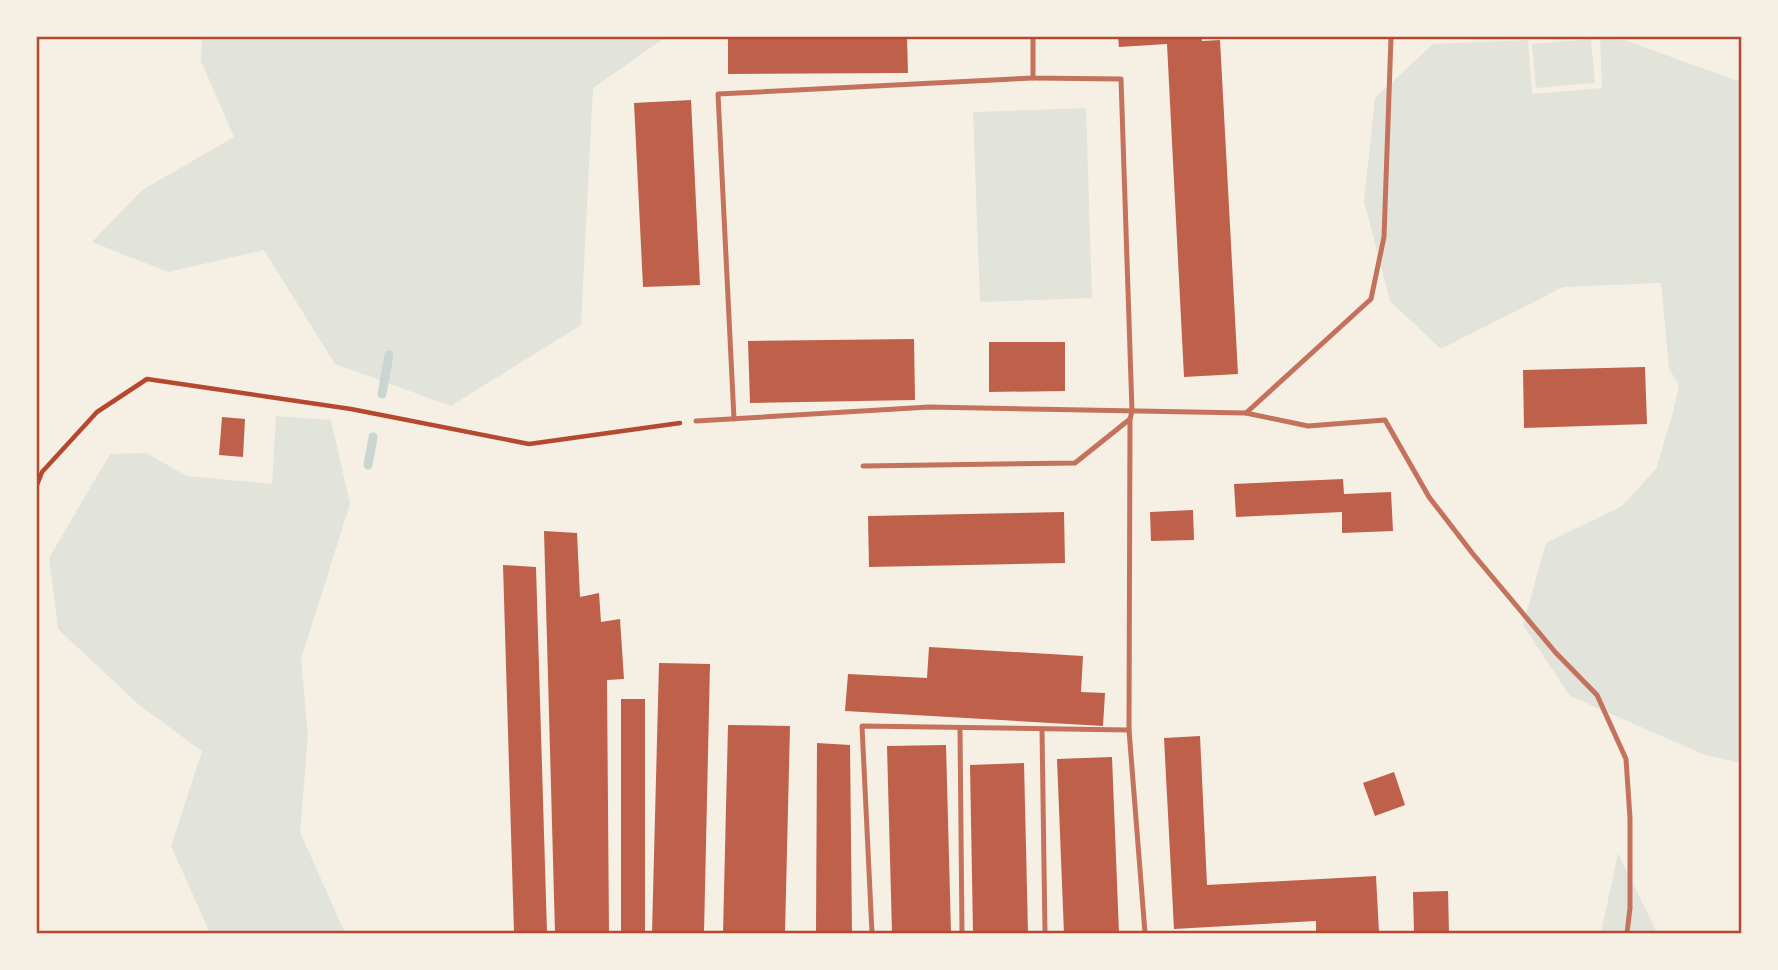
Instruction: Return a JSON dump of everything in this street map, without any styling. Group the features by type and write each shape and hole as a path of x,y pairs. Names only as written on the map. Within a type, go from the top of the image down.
{"lane":[{"path":"1033,37 1033,78"},
{"path":"1246,413 1371,299 1384,237 1391,37"},
{"path":"734,419 718,94 1033,78 1121,79 1132,411 1129,730 1144,933"},
{"path":"696,421 929,407 1246,413 1308,426 1385,420 1429,497 1556,653 1597,695 1626,759 1630,818 1630,908 1627,933"},
{"path":"863,466 1075,463 1130,419"},
{"path":"872,933 862,726 1129,730"},
{"path":"960,728 962,933"},
{"path":"1042,729 1045,933"}],"path":[{"path":"37,485 42,472 97,412 147,379 351,409 529,444 696,421"}],"shaded area":[{"path":"202,37 666,37 593,88 581,325 451,406 335,364 264,250 168,272 92,242 142,190 234,137 201,61"},
{"path":"1600,38 1624,40 1741,82 1741,763 1705,755 1570,696 1523,625 1546,543 1622,506 1656,469 1679,386 1669,368 1661,283 1563,287 1441,349 1390,301 1364,201 1375,98 1433,44 1528,40 1532,94 1602,88"},
{"path":"1591,39 1595,83 1536,88 1532,44"},
{"path":"1086,108 1092,298 980,302 973,112"},
{"path":"276,416 331,420 350,504 301,659 308,735 300,832 345,933 210,933 171,846 202,751 139,705 58,629 49,558 110,454 146,453 187,476 272,484"},
{"path":"1618,853 1657,933 1601,933"}],"building":[{"path":"728,37 907,37 908,73 728,74"},
{"path":"1118,37 1202,37 1202,41 1220,40 1238,374 1184,377 1167,44 1119,47"},
{"path":"691,100 700,285 643,287 634,103"},
{"path":"914,339 915,400 750,403 748,341"},
{"path":"989,342 1065,342 1065,391 989,392"},
{"path":"1645,367 1647,424 1524,428 1523,370"},
{"path":"222,417 245,419 243,457 219,455"},
{"path":"1343,479 1344,494 1391,492 1393,531 1342,533 1342,512 1236,517 1234,484"},
{"path":"1193,510 1194,540 1151,541 1150,512"},
{"path":"1064,512 1065,563 869,567 868,516"},
{"path":"544,531 577,533 580,597 599,593 601,622 620,619 624,679 607,680 609,933 555,933"},
{"path":"503,565 536,567 547,933 514,933"},
{"path":"929,647 1083,656 1081,692 1105,693 1103,726 845,711 848,674 927,678"},
{"path":"659,663 710,664 704,933 652,933"},
{"path":"621,699 645,699 645,933 621,933"},
{"path":"728,725 790,726 785,933 723,933"},
{"path":"1200,736 1207,885 1376,876 1379,933 1316,933 1316,921 1174,929 1164,738"},
{"path":"817,743 850,745 852,933 816,933"},
{"path":"946,745 951,933 892,933 887,746"},
{"path":"1112,757 1119,933 1064,933 1057,759"},
{"path":"1024,763 1028,933 973,933 970,765"},
{"path":"1394,772 1405,805 1375,816 1363,783"},
{"path":"1448,891 1449,933 1414,933 1413,892"}],"waterway":[{"path":"382,394 389,355"},
{"path":"368,465 373,437"}]}
